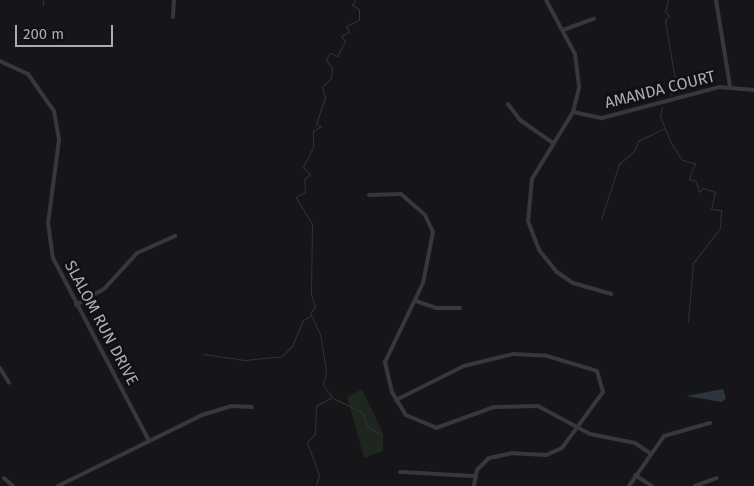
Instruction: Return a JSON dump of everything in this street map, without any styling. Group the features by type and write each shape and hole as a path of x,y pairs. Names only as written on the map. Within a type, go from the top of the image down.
{"street":[{"path":"173,17 174,0"},
{"path":"546,0 563,30 579,70 573,112 553,143 529,190 531,232 557,272 574,283 610,294"},
{"path":"716,0 730,86"},
{"path":"563,30 594,19"},
{"name":"SLALOM RUN DRIVE","path":"0,61 28,74 56,115 59,144 48,232 57,268 149,441"},
{"name":"AMANDA COURT","path":"573,112 602,118 730,86 754,90"},
{"path":"508,104 520,120 553,143"},
{"path":"369,195 401,194 431,226 434,246 416,300 385,362 396,400 411,420 428,427 443,428 484,409 517,404 551,410 599,437 635,443 650,453"},
{"path":"76,305 105,288 143,249 175,236"},
{"path":"416,300 436,308 460,308"},
{"path":"396,400 486,359 532,354 592,368 604,384 579,426 558,451 498,456 480,466 474,476 474,486"},
{"path":"0,368 9,383"},
{"path":"58,486 210,412 240,404 252,407"},
{"path":"629,486 650,453 667,433 710,423"},
{"path":"400,472 474,476"},
{"path":"635,475 652,486"},
{"path":"4,478 13,486"},
{"path":"695,486 717,478"}],"shaded area":[{"path":"362,389 383,433 383,451 364,458 347,397"},
{"path":"723,389 726,398 722,402 686,396"}],"waterway":[{"path":"43,0 43,5"},
{"path":"316,486 319,475 307,442 315,434 316,406 332,397 323,385 326,371 320,334 310,313 315,307 311,294 312,224 296,197 305,192 304,179 310,174 303,167 313,147 313,131 321,126 316,124 325,98 322,87 331,78 332,68 326,59 330,53 337,56 345,41 341,36 349,32 346,26 359,20 359,9 352,5 355,0"},
{"path":"668,0 665,11 669,16 665,20 675,80 671,94"},
{"path":"662,107 660,116 671,143 682,160 695,163 689,179 696,181 699,192 703,188 715,192 711,209 721,210 720,228 693,263 688,322"},
{"path":"601,219 619,164 634,151 638,141 665,128"},
{"path":"203,354 245,360 282,356 292,346 303,320 311,316"},
{"path":"333,398 362,412 368,427 381,435"},
{"path":"320,486 326,486"}]}
